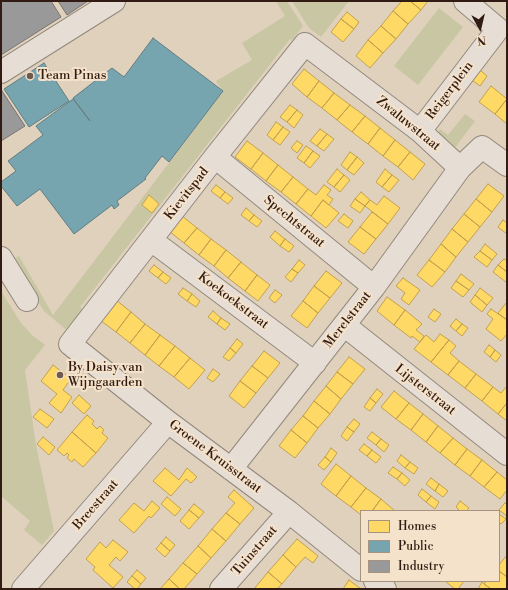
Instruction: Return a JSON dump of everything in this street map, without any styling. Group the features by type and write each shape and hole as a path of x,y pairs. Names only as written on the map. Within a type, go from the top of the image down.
{"street":[{"path":"1,72 114,1"},
{"name":"Reigerplein","path":"420,131 498,29 465,1"},
{"name":"Zwaluwstraat","path":"305,44 420,131 460,168"},
{"name":"Kievitspad","path":"70,344 305,44"},
{"path":"460,168 482,147 507,165"},
{"name":"Spechtstraat","path":"215,157 374,287"},
{"name":"Merelstraat","path":"231,469 374,287 460,168"},
{"name":"Koekoekstraat","path":"151,240 314,363"},
{"path":"1,258 27,300"},
{"name":"Lijsterstraat","path":"344,325 507,454"},
{"name":"Groene Kruisstraat","path":"70,344 168,422 289,512 360,569"},
{"name":"Breestraat","path":"23,589 168,422"},
{"name":"Tuinstraat","path":"222,589 289,512"},
{"path":"376,582 385,589"}],"shaded area":[{"path":"276,1 287,1 303,26 292,40 290,39 286,44 80,307 85,311 70,333 44,311 35,297 36,292 15,258 19,256 53,315 223,92 216,81 252,60 242,43 285,16","holes":["149,196 159,204 152,212 142,205"]},
{"path":"292,1 349,1 321,37 309,28"},
{"path":"439,8 463,27 418,85 394,66"},
{"path":"465,114 475,121 455,148 437,134 440,129 448,135"},
{"path":"1,291 21,323 32,335 45,345 25,370 36,445 54,531 42,545 24,530 30,521 1,496"}],"building: Homes":[{"path":"402,1 410,1 421,10 408,24 393,11"},
{"path":"410,1 428,1 421,10"},
{"path":"393,11 408,24 396,39 381,26"},
{"path":"347,12 359,22 354,29 341,19"},
{"path":"341,19 354,29 343,42 331,32"},
{"path":"381,26 396,39 383,53 368,40"},
{"path":"368,40 383,53 370,68 356,56"},
{"path":"304,69 319,81 307,97 292,84"},
{"path":"480,70 487,76 480,86 472,80"},
{"path":"319,81 334,93 322,108 307,97"},
{"path":"491,86 507,99 495,114 479,102"},
{"path":"334,93 350,105 337,120 322,108"},
{"path":"507,99 507,124 495,114"},
{"path":"290,105 297,110 287,122 280,117"},
{"path":"350,105 365,116 352,132 337,120"},
{"path":"297,110 303,115 294,128 287,122"},
{"path":"365,116 380,128 368,144 352,132"},
{"path":"276,122 283,127 273,140 267,135"},
{"path":"283,127 290,132 280,145 273,140"},
{"path":"380,128 395,140 383,156 368,144"},
{"path":"320,129 327,134 317,146 310,141"},
{"path":"327,134 334,139 324,151 317,146"},
{"path":"395,140 410,152 398,167 383,156"},
{"path":"247,141 263,153 251,169 235,157"},
{"path":"297,141 303,145 297,153 291,148"},
{"path":"306,146 313,151 304,163 297,158"},
{"path":"313,151 320,156 310,168 304,163"},
{"path":"350,152 357,157 347,170 341,165"},
{"path":"410,152 425,164 413,180 398,167"},
{"path":"263,153 278,165 266,181 251,169"},
{"path":"357,157 364,163 354,175 347,170"},
{"path":"278,165 293,177 281,192 266,181"},
{"path":"337,169 344,175 334,187 327,182"},
{"path":"385,169 392,175 382,187 376,182"},
{"path":"344,175 350,180 340,192 334,187"},
{"path":"392,175 399,180 389,192 382,187"},
{"path":"293,177 308,189 296,204 281,192"},
{"path":"488,184 504,196 492,212 476,199"},
{"path":"216,185 225,192 220,198 211,191"},
{"path":"324,185 331,190 327,195 333,199 329,205 323,200 311,216 296,204 308,189 316,195"},
{"path":"225,192 233,198 228,204 220,198"},
{"path":"361,192 370,200 365,206 355,199"},
{"path":"149,195 159,204 152,213 142,205"},
{"path":"384,196 400,208 388,224 365,206 370,200 377,205"},
{"path":"355,199 365,206 360,213 350,206"},
{"path":"476,199 492,212 480,227 464,214"},
{"path":"323,200 339,213 326,228 311,216"},
{"path":"246,208 254,215 249,221 241,215"},
{"path":"372,212 388,224 376,239 360,227"},
{"path":"344,214 353,221 348,228 338,221"},
{"path":"464,214 480,227 468,242 452,229"},
{"path":"254,215 262,221 257,227 249,221"},
{"path":"182,216 197,228 184,243 169,231"},
{"path":"503,220 507,223 507,234 498,227"},
{"path":"360,227 376,239 364,254 348,242"},
{"path":"197,228 211,239 199,255 184,243"},
{"path":"452,229 468,242 456,257 441,244"},
{"path":"275,231 285,239 280,246 270,237"},
{"path":"211,239 226,250 214,266 199,255"},
{"path":"285,239 294,246 289,252 280,246"},
{"path":"441,244 456,257 445,272 429,260"},
{"path":"485,244 497,254 492,260 480,251"},
{"path":"226,250 241,262 228,278 214,266"},
{"path":"480,251 492,260 487,267 474,257"},
{"path":"504,259 507,261 507,272 498,265"},
{"path":"299,260 305,265 298,273 292,269"},
{"path":"429,260 445,272 432,287 417,275"},
{"path":"241,262 257,275 245,291 228,278"},
{"path":"154,265 163,272 158,278 149,271"},
{"path":"498,265 507,272 506,282 493,272"},
{"path":"292,269 298,273 291,282 285,277"},
{"path":"326,271 342,283 330,298 314,286"},
{"path":"163,272 171,278 166,284 158,278"},
{"path":"461,274 474,284 469,290 456,281"},
{"path":"257,275 270,285 258,301 245,291"},
{"path":"403,278 420,290 409,305 401,299 405,293 396,286"},
{"path":"456,281 469,290 463,297 451,288"},
{"path":"314,286 330,298 318,313 303,301"},
{"path":"183,288 192,294 187,301 178,294"},
{"path":"480,288 493,298 487,305 475,295"},
{"path":"275,290 282,295 275,303 269,298"},
{"path":"192,294 200,301 196,307 187,301"},
{"path":"475,295 487,305 482,312 470,302"},
{"path":"387,297 405,310 394,325 377,311"},
{"path":"116,300 131,312 116,332 100,320"},
{"path":"303,301 318,313 307,328 291,316"},
{"path":"507,302 507,320 498,313"},
{"path":"434,309 441,314 435,322 428,317"},
{"path":"491,309 507,320 507,334 501,341 486,329 493,319 487,314"},
{"path":"405,310 422,324 416,330 424,336 420,342 412,336 411,338 394,325"},
{"path":"213,311 221,318 217,324 208,317"},
{"path":"131,312 145,324 130,343 116,332"},
{"path":"221,318 230,324 225,330 217,324"},
{"path":"456,319 462,324 456,331 450,326"},
{"path":"145,324 160,335 145,355 130,343"},
{"path":"462,324 468,328 462,336 456,331"},
{"path":"440,334 449,340 431,362 414,349 426,335 434,342"},
{"path":"160,335 175,346 159,366 145,355"},
{"path":"237,339 243,344 236,353 230,348"},
{"path":"449,340 456,346 450,353 459,361 448,375 431,362"},
{"path":"489,345 495,350 490,357 484,352"},
{"path":"175,346 190,358 174,377 159,366"},
{"path":"230,348 236,353 229,361 223,357"},
{"path":"495,350 501,355 496,362 490,357"},
{"path":"264,351 280,363 268,378 252,366"},
{"path":"349,357 365,369 353,384 337,372"},
{"path":"190,358 205,370 189,389 174,377"},
{"path":"459,361 476,374 465,388 448,375"},
{"path":"53,365 71,379 63,390 72,397 61,413 49,403 57,394 41,381"},
{"path":"252,366 268,378 256,393 240,381"},
{"path":"213,369 220,374 213,382 207,378"},
{"path":"337,372 353,384 341,399 326,386"},
{"path":"476,374 493,387 482,401 465,388"},
{"path":"240,381 256,393 244,408 229,396"},
{"path":"326,386 341,399 330,414 314,401"},
{"path":"507,386 507,403 498,414 482,401 493,387 501,393"},
{"path":"377,389 383,394 376,403 370,398"},
{"path":"394,391 409,403 396,419 381,407"},
{"path":"79,395 91,406 84,414 72,403"},
{"path":"370,398 376,403 370,411 364,407"},
{"path":"314,401 330,414 318,428 303,416"},
{"path":"409,403 423,414 411,430 396,419"},
{"path":"507,403 507,421 498,414"},
{"path":"40,409 54,419 47,428 33,417"},
{"path":"423,414 438,426 426,442 411,430"},
{"path":"87,415 94,421 92,424 97,429 100,426 104,430 102,433 108,438 96,453 72,432"},
{"path":"303,416 318,428 307,443 291,430"},
{"path":"354,419 360,424 354,432 347,427"},
{"path":"438,426 453,438 440,453 426,442"},
{"path":"347,427 354,432 347,441 341,436"},
{"path":"291,430 307,443 295,458 279,446"},
{"path":"72,432 96,453 83,467 74,459 72,462 67,458 69,455 67,453 64,456 57,450"},
{"path":"372,432 381,439 376,445 367,438"},
{"path":"43,437 55,447 49,455 37,444"},
{"path":"453,438 467,449 455,465 440,453"},
{"path":"381,439 389,445 384,452 376,445"},
{"path":"364,444 372,450 367,456 359,450"},
{"path":"331,448 337,453 331,462 325,457"},
{"path":"467,449 482,460 470,476 455,465"},
{"path":"372,450 381,457 376,463 367,456"},
{"path":"401,455 410,462 405,468 397,461"},
{"path":"325,457 331,462 324,470 318,465"},
{"path":"482,460 497,472 484,487 470,476"},
{"path":"410,462 418,468 414,474 405,468"},
{"path":"336,464 351,476 336,496 321,484"},
{"path":"393,467 402,473 397,479 388,473"},
{"path":"165,468 179,480 187,468 197,477 191,483 186,479 171,496 153,481"},
{"path":"497,472 507,480 507,490 500,499 484,487"},
{"path":"402,473 410,480 405,486 397,479"},
{"path":"351,476 366,488 351,507 336,496"},
{"path":"431,478 439,484 435,491 426,484"},
{"path":"439,484 448,491 443,497 435,491"},
{"path":"366,488 381,499 373,510 360,510 360,514 351,507"},
{"path":"422,489 431,496 426,502 418,495"},
{"path":"234,490 254,508 240,524 226,513 235,503 228,497"},
{"path":"431,496 439,502 435,509 426,502"},
{"path":"167,497 181,509 175,516 161,504"},
{"path":"381,499 394,510 373,510"},
{"path":"152,501 160,508 151,518 149,516 134,533 119,520 134,503 144,511"},
{"path":"460,501 469,508 467,510 459,510 456,507"},
{"path":"505,503 507,505 507,516 500,510"},
{"path":"194,504 204,512 199,518 189,510"},
{"path":"189,510 199,518 189,529 180,521"},
{"path":"226,513 240,524 226,541 212,529"},
{"path":"500,515 506,519 501,524 500,523"},
{"path":"212,529 226,541 211,558 198,546"},
{"path":"166,537 175,545 170,551 161,543"},
{"path":"297,539 318,556 313,563 305,557 296,567 283,555"},
{"path":"113,540 128,552 120,561 116,557 109,565 123,577 113,588 93,570 95,567 86,559 100,542 106,548"},
{"path":"161,543 170,551 165,557 156,549"},
{"path":"198,546 211,558 197,574 183,563"},
{"path":"283,555 296,567 282,584 268,572"},
{"path":"507,555 507,577 500,572 500,564"},
{"path":"183,563 197,574 184,589 180,589 169,579"},
{"path":"137,570 146,578 141,584 132,576"},
{"path":"268,572 282,584 277,589 254,589"},
{"path":"500,572 507,577 507,589 491,589 484,584 485,582 500,582"},
{"path":"132,576 141,584 137,589 127,582"},
{"path":"169,579 180,589 160,589"},
{"path":"349,580 361,589 343,589"},
{"path":"446,582 463,582 458,589 455,589"},
{"path":"482,582 484,584 491,589 478,589"}],"building: Public":[{"path":"153,38 223,91 169,162 162,156 145,178 146,179 117,201 119,205 114,209 112,205 74,234 40,189 17,206 1,186 1,182 16,171 8,161 43,135 36,126 73,99 90,121 73,98 112,68 124,77"},
{"path":"44,63 69,101 29,127 4,89"}],"building: Industry":[{"path":"1,1 51,1 61,17 1,55"},
{"path":"58,1 88,1 67,15"},
{"path":"2,91 25,126 1,141 1,92"}],"place":[{"name":"Team Pinas","path":"30,76"},
{"name":"By Daisy van Wijngaarden","path":"60,375"}]}
